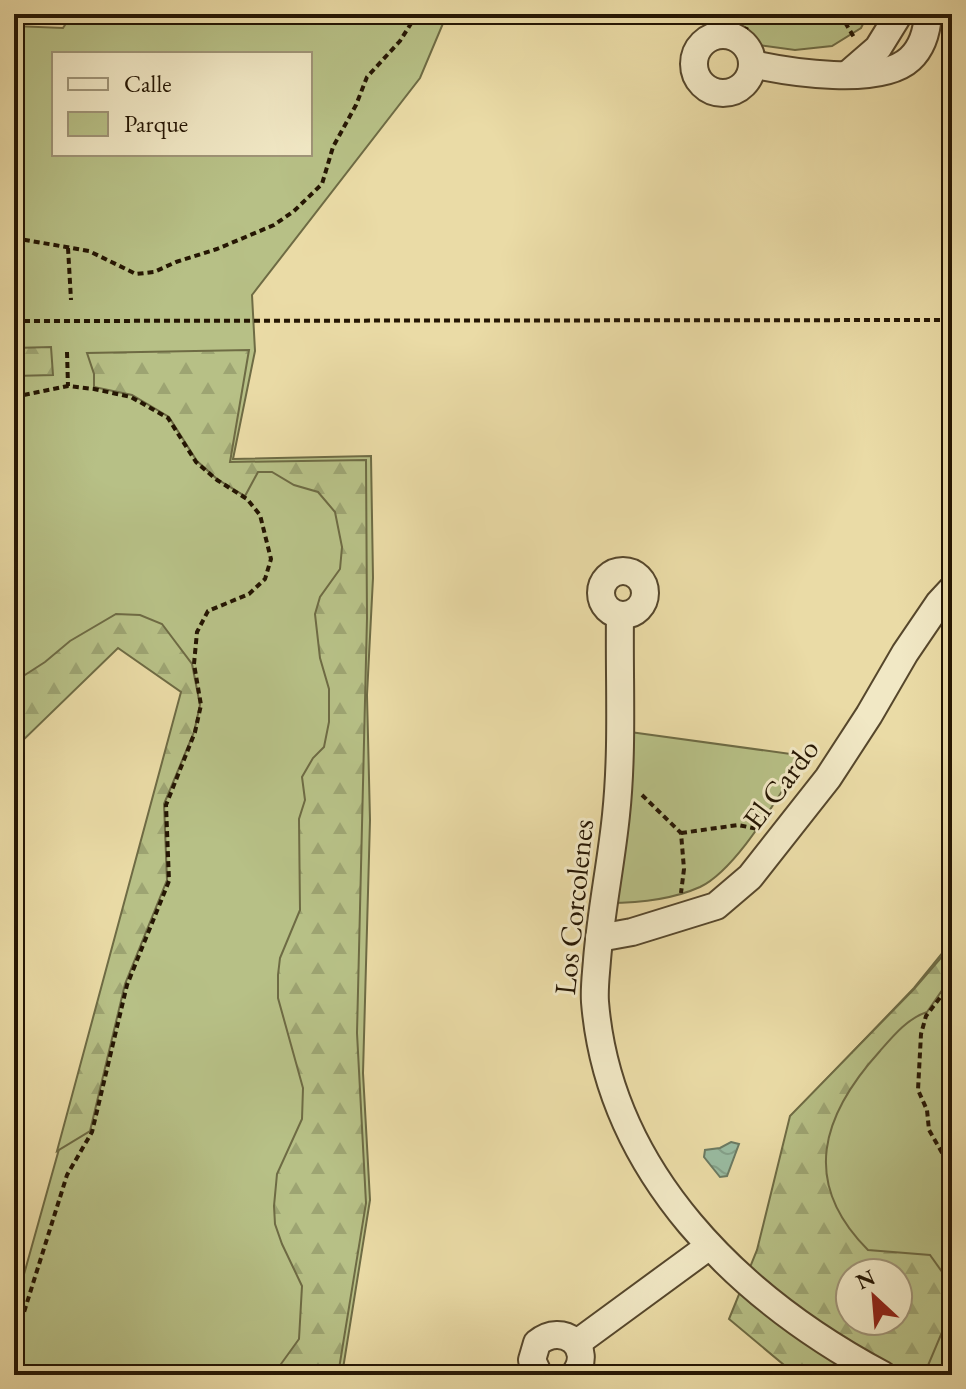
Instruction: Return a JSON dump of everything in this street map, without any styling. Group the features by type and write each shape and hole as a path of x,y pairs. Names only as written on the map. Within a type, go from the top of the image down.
{"street":[{"path":"848,74 878,48 899,14"},
{"path":"746,53 800,72 881,72 909,60 922,43 928,14"},
{"name":"El Cardo","path":"599,938 632,932 716,906 750,877 828,778 905,653 952,589"},
{"name":"Los Corcolenes","path":"620,615 616,813 594,999 602,1061 622,1115 655,1180 708,1247 785,1311 883,1375"},
{"path":"577,1343 708,1247"},
{"path":"539,1375 532,1360 533,1351 544,1337 561,1334 577,1343 581,1361 574,1375"}],"path":[{"path":"14,238 89,251 136,274 154,272 274,225 322,184 333,147 367,77 400,41 417,14"},
{"path":"746,53 752,14"},
{"path":"68,248 71,300"},
{"path":"14,321 952,320"},
{"path":"67,352 68,386"},
{"path":"14,397 68,386 131,397 168,418 196,462 247,499 260,515 271,559 265,579 249,594 208,611 197,632 194,664 201,705 195,732 166,805 169,881 127,985 92,1132 67,1175 14,1344"},
{"path":"619,765 637,791 681,833 684,869 680,903 673,919"},
{"path":"681,833 738,825 786,834"},
{"path":"952,982 926,1016 921,1034 918,1090 927,1110 929,1130 952,1170"}],"green space":[{"path":"72,14 447,14 420,78 252,295 255,351 233,459 371,456 373,578 367,695 370,820 363,1073 370,1200 342,1375 14,1375 14,1310 113,956 183,689 119,644 14,744 14,26 63,28"},
{"path":"710,14 868,14 861,28 832,46 795,50 758,45 728,20"},
{"path":"51,347 53,375 14,376 14,348"},
{"path":"249,350 230,462 366,460 367,618 357,1033 366,1203 338,1375 280,1375 281,1364 299,1339 302,1286 275,1224 274,1206 277,1174 302,1119 303,1088 278,998 278,975 280,958 300,910 299,819 305,800 302,777 324,747 329,722 329,689 320,658 315,614 320,597 340,569 342,547 335,512 318,492 294,485 272,472 258,472 245,496 217,479 197,461 169,417 132,395 94,387 94,374 87,353"},
{"path":"116,614 140,615 162,624 192,664 200,705 194,732 164,804 167,880 125,984 90,1131 57,1151 181,692 118,648 14,749 14,682 70,641"},
{"path":"630,732 805,756 744,847 715,877 700,887 667,898 608,903"},
{"path":"952,941 952,1375 798,1375 790,1117 914,988"},
{"path":"952,945 952,980 927,1012 907,1023 860,1075 833,1124 827,1149 827,1174 833,1199 847,1225 868,1250 930,1255 945,1276 948,1318 924,1375 796,1375 729,1319 757,1250 790,1116 914,989"}],"water":[{"path":"731,1142 739,1144 727,1176 720,1177 704,1157 705,1150 720,1148"}]}
